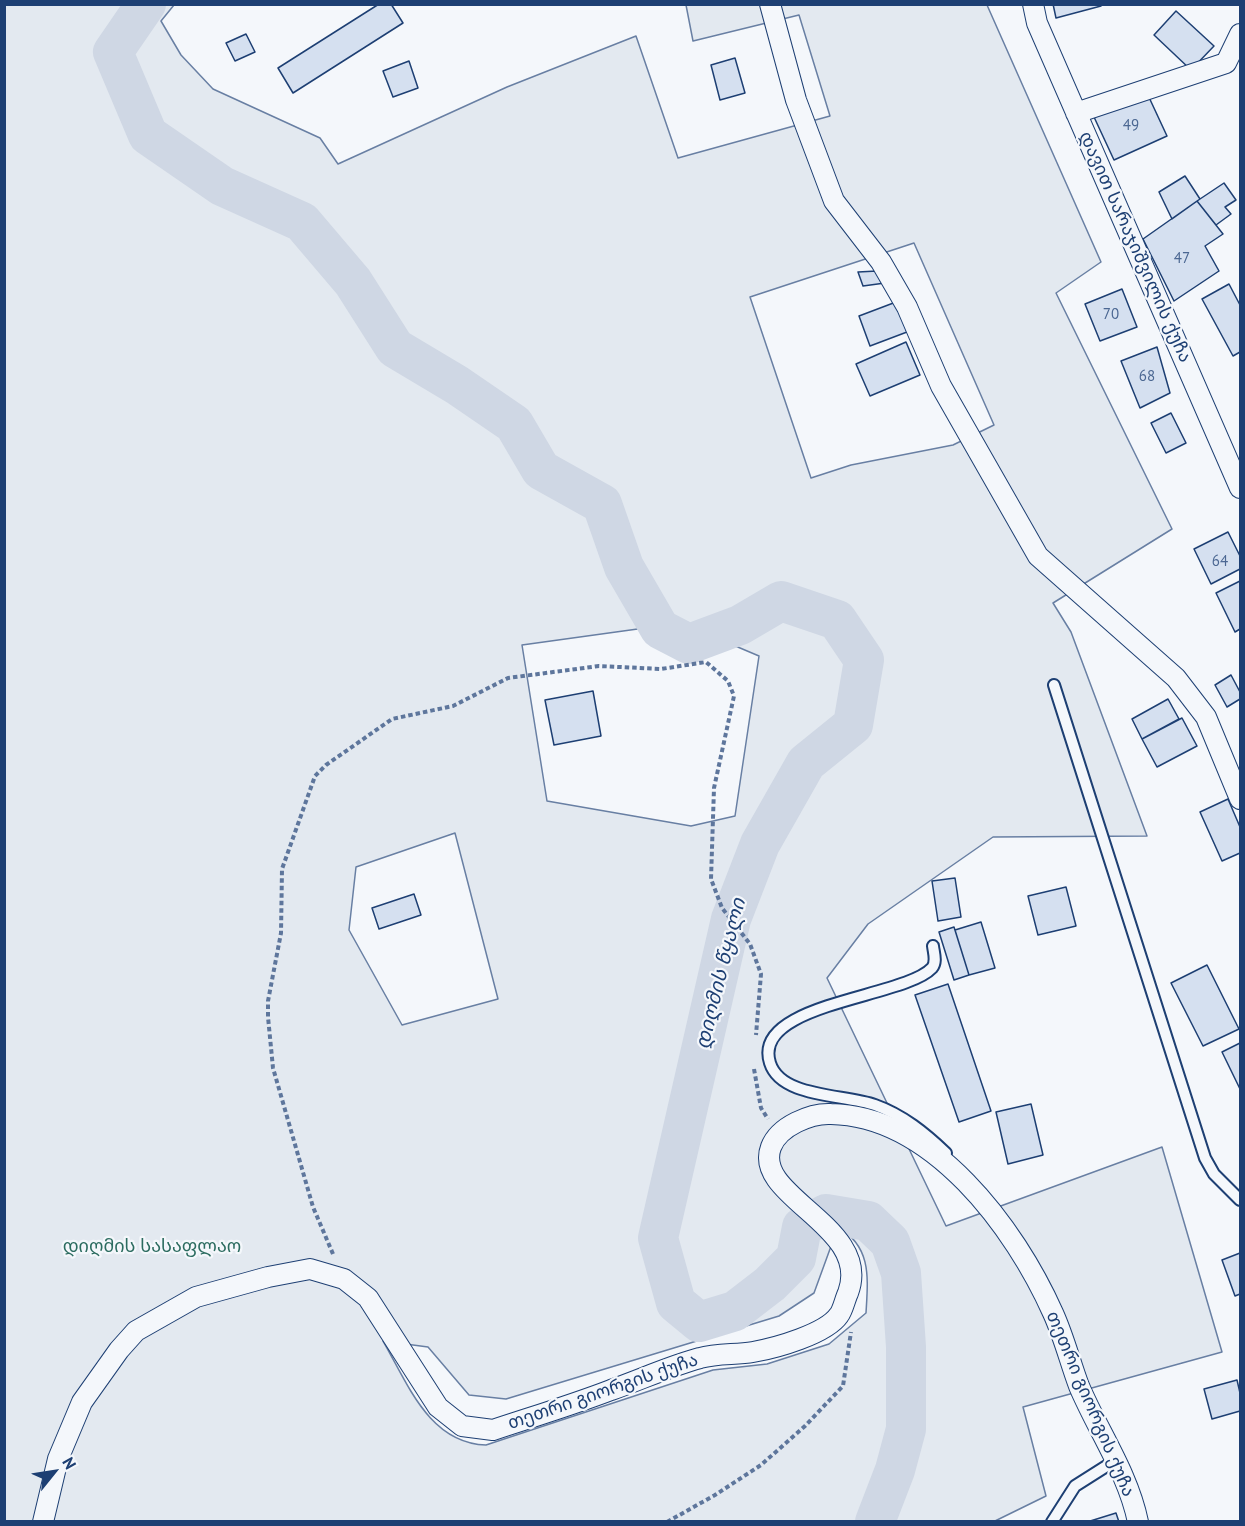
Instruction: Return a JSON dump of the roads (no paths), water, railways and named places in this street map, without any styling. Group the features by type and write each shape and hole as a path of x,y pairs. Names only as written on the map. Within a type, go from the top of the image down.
{"street":[{"path":"770,4 796,100 834,201 881,262 907,307 941,386 1038,556 1176,678 1206,717 1240,799"},
{"name":"დავით სარაჯიშვილის ქუჩა","path":"1033,4 1037,23 1240,488"},
{"path":"1076,113 1226,63 1240,34"},
{"name":"თეთრი გიორგის ქუჩა","path":"43,1521 58,1459 82,1402 119,1350 136,1331 196,1297 268,1277 310,1269 344,1280 368,1298 423,1387 438,1407 462,1426 493,1430 701,1358 754,1352 810,1335 839,1316 852,1281 850,1258 837,1239 780,1183 770,1162 771,1148 779,1134 802,1120 826,1113 858,1115 906,1137 960,1173 1012,1237 1053,1313 1080,1386 1116,1460 1138,1521"}],"lane":[{"path":"1054,685 1205,1158 1214,1174 1240,1200"},
{"path":"933,946 936,960 933,968 885,990 812,1011 787,1024 770,1042 768,1057 774,1074 791,1086 855,1099 900,1116 942,1149 960,1173"},
{"path":"1052,1521 1075,1486 1116,1460"}],"waterway":[{"name":"დიღმის წყალი","path":"146,4 113,52 148,135 222,186 302,222 353,282 395,348 457,385 514,424 541,470 602,504 624,567 660,629 689,644 740,625 781,601 837,620 864,660 853,725 806,763 760,844 731,919 658,1238 676,1303 699,1322 735,1311 770,1284 796,1258 802,1227 826,1214 868,1221 890,1242 901,1273 906,1347 906,1429 895,1470 875,1522"}],"park label":[{"name":"დიღმის სასაფლაო","path":"152,1247"}]}
